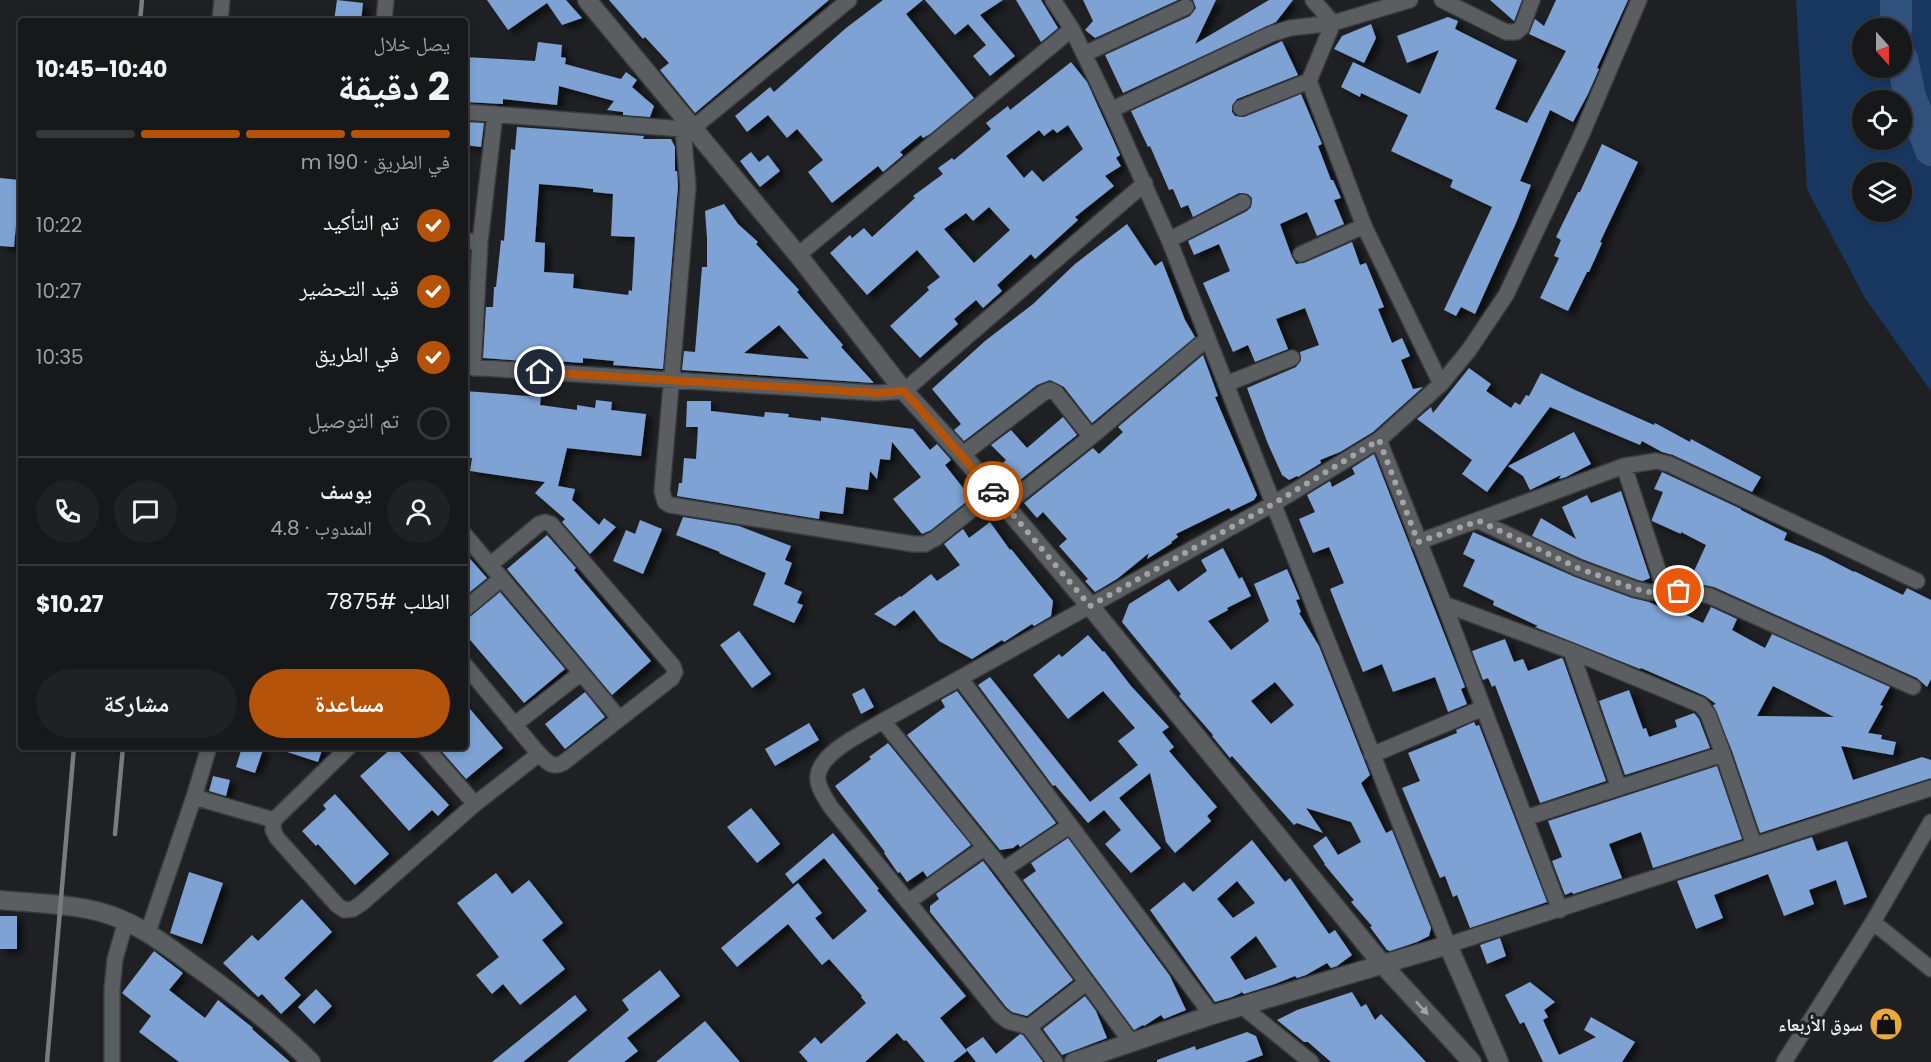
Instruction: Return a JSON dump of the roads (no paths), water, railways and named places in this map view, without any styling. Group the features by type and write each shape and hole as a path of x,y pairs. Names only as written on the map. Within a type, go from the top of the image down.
{"street":[{"path":"219,18 222,0"},
{"path":"384,18 386,0"},
{"path":"587,0 688,128 798,255 904,391 962,455 1090,606 1383,965 1472,1062"},
{"path":"468,111 688,128 849,0"},
{"path":"1053,0 1072,29 1169,240 1448,945 1499,1062"},
{"path":"1312,0 1333,23"},
{"path":"1111,110 1271,34 1290,28 1333,23 1410,0"},
{"path":"1442,0 1506,32 1516,32 1522,27 1532,0"},
{"path":"1055,1062 1029,1027 1008,1021 1000,1015 830,806 821,792 818,777 824,762 837,750 883,721 1273,504 1379,440 1441,384 1469,350 1506,295 1581,136 1639,0"},
{"path":"1084,54 1186,7"},
{"path":"1333,23 1309,81 1364,226 1441,384"},
{"path":"798,255 1072,29"},
{"path":"1241,108 1309,81"},
{"path":"495,114 472,241 469,367 877,393 904,391 1144,183"},
{"path":"688,128 688,186 662,491 665,502 670,505 925,544 999,499 1091,437 1208,338"},
{"path":"1169,240 1243,202"},
{"path":"1300,254 1364,226"},
{"path":"1226,384 1292,358"},
{"path":"962,455 1050,390 1056,393 1091,437"},
{"path":"1379,440 1560,910"},
{"path":"1418,542 1624,466 1656,461 1669,464 1917,581"},
{"path":"1624,466 1665,591"},
{"path":"1479,521 1578,568 1626,586 1649,592 1692,592 1710,596 1913,687"},
{"path":"468,669 539,754 551,765 556,766 672,678 675,672 673,666 551,524 545,522 538,524 490,565"},
{"path":"468,539 620,718"},
{"path":"468,606 501,579"},
{"path":"1444,604 1571,651 1701,705 1708,714 1724,754 1754,845"},
{"path":"1571,651 1619,788"},
{"path":"514,725 581,673"},
{"path":"960,678 1212,1015"},
{"path":"1372,754 1483,708"},
{"path":"883,721 1003,870 1132,1043"},
{"path":"148,932 195,797 207,750"},
{"path":"346,750 274,820 273,830 277,838 344,910 353,909 362,903 475,804 539,754"},
{"path":"428,750 475,804"},
{"path":"1525,818 1724,754"},
{"path":"1074,1062 1104,1058 1132,1043 1212,1015 1560,910 1931,788"},
{"path":"195,797 274,820"},
{"path":"1784,1062 1873,922 1931,822"},
{"path":"1003,870 1069,826"},
{"path":"908,903 984,848"},
{"path":"0,900 74,907 100,912 148,932 266,1019 311,1062"},
{"path":"112,1062 112,989 115,959 126,921"},
{"path":"1873,922 1931,969"},
{"path":"1029,1027 1087,982"},
{"path":"1243,1007 1311,1062"}],"waterway":[{"path":"1896,0 1896,18"},
{"path":"1906,78 1910,97 1931,150"}],"railway":[{"path":"140,18 142,0"},
{"path":"47,1062 74,750"},
{"path":"115,834 123,750"}],"place":[{"name":"سوق الأربعاء","path":"1886,1024"}]}
